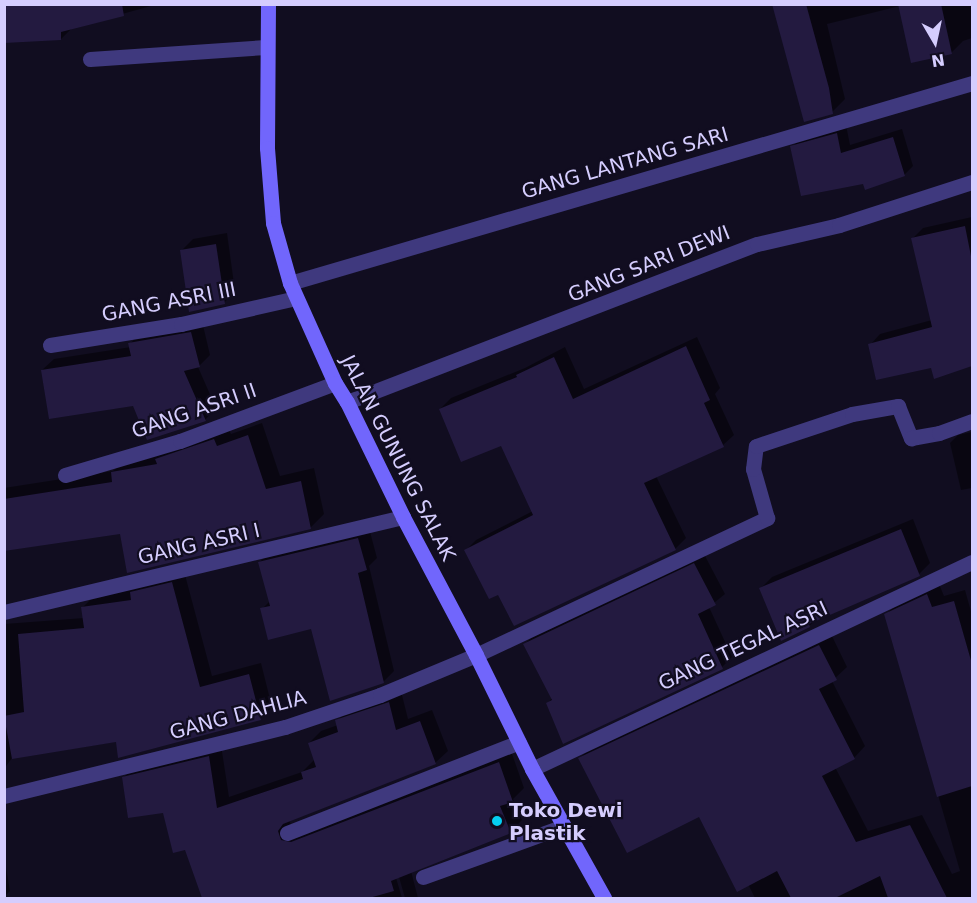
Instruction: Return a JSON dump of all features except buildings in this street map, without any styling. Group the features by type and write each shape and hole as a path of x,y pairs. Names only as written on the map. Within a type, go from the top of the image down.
{"main road":[{"name":"JALAN GUNUNG SALAK","path":"268,4 267,148 273,223 290,283 335,383 347,402 403,517 476,655 532,769 604,898"}],"street":[{"path":"90,59 266,47"},
{"name":"GANG LANTANG SARI","path":"290,283 972,83"},
{"name":"GANG SARI DEWI","path":"347,402 757,244 839,225 972,182"},
{"name":"GANG ASRI III","path":"50,345 181,324 296,298"},
{"name":"GANG ASRI II","path":"65,475 180,441 335,383"},
{"name":"GANG DAHLIA","path":"4,796 285,727 380,695 476,655 767,518 753,470 756,446 852,414 898,406 911,438 939,433 972,420"},
{"name":"GANG ASRI I","path":"4,612 403,517"},
{"name":"GANG TEGAL ASRI","path":"532,769 972,562"},
{"path":"286,833 519,742"},
{"path":"423,877 564,826"}],"place":[{"name":"Toko Dewi Plastik","path":"497,821"}]}
